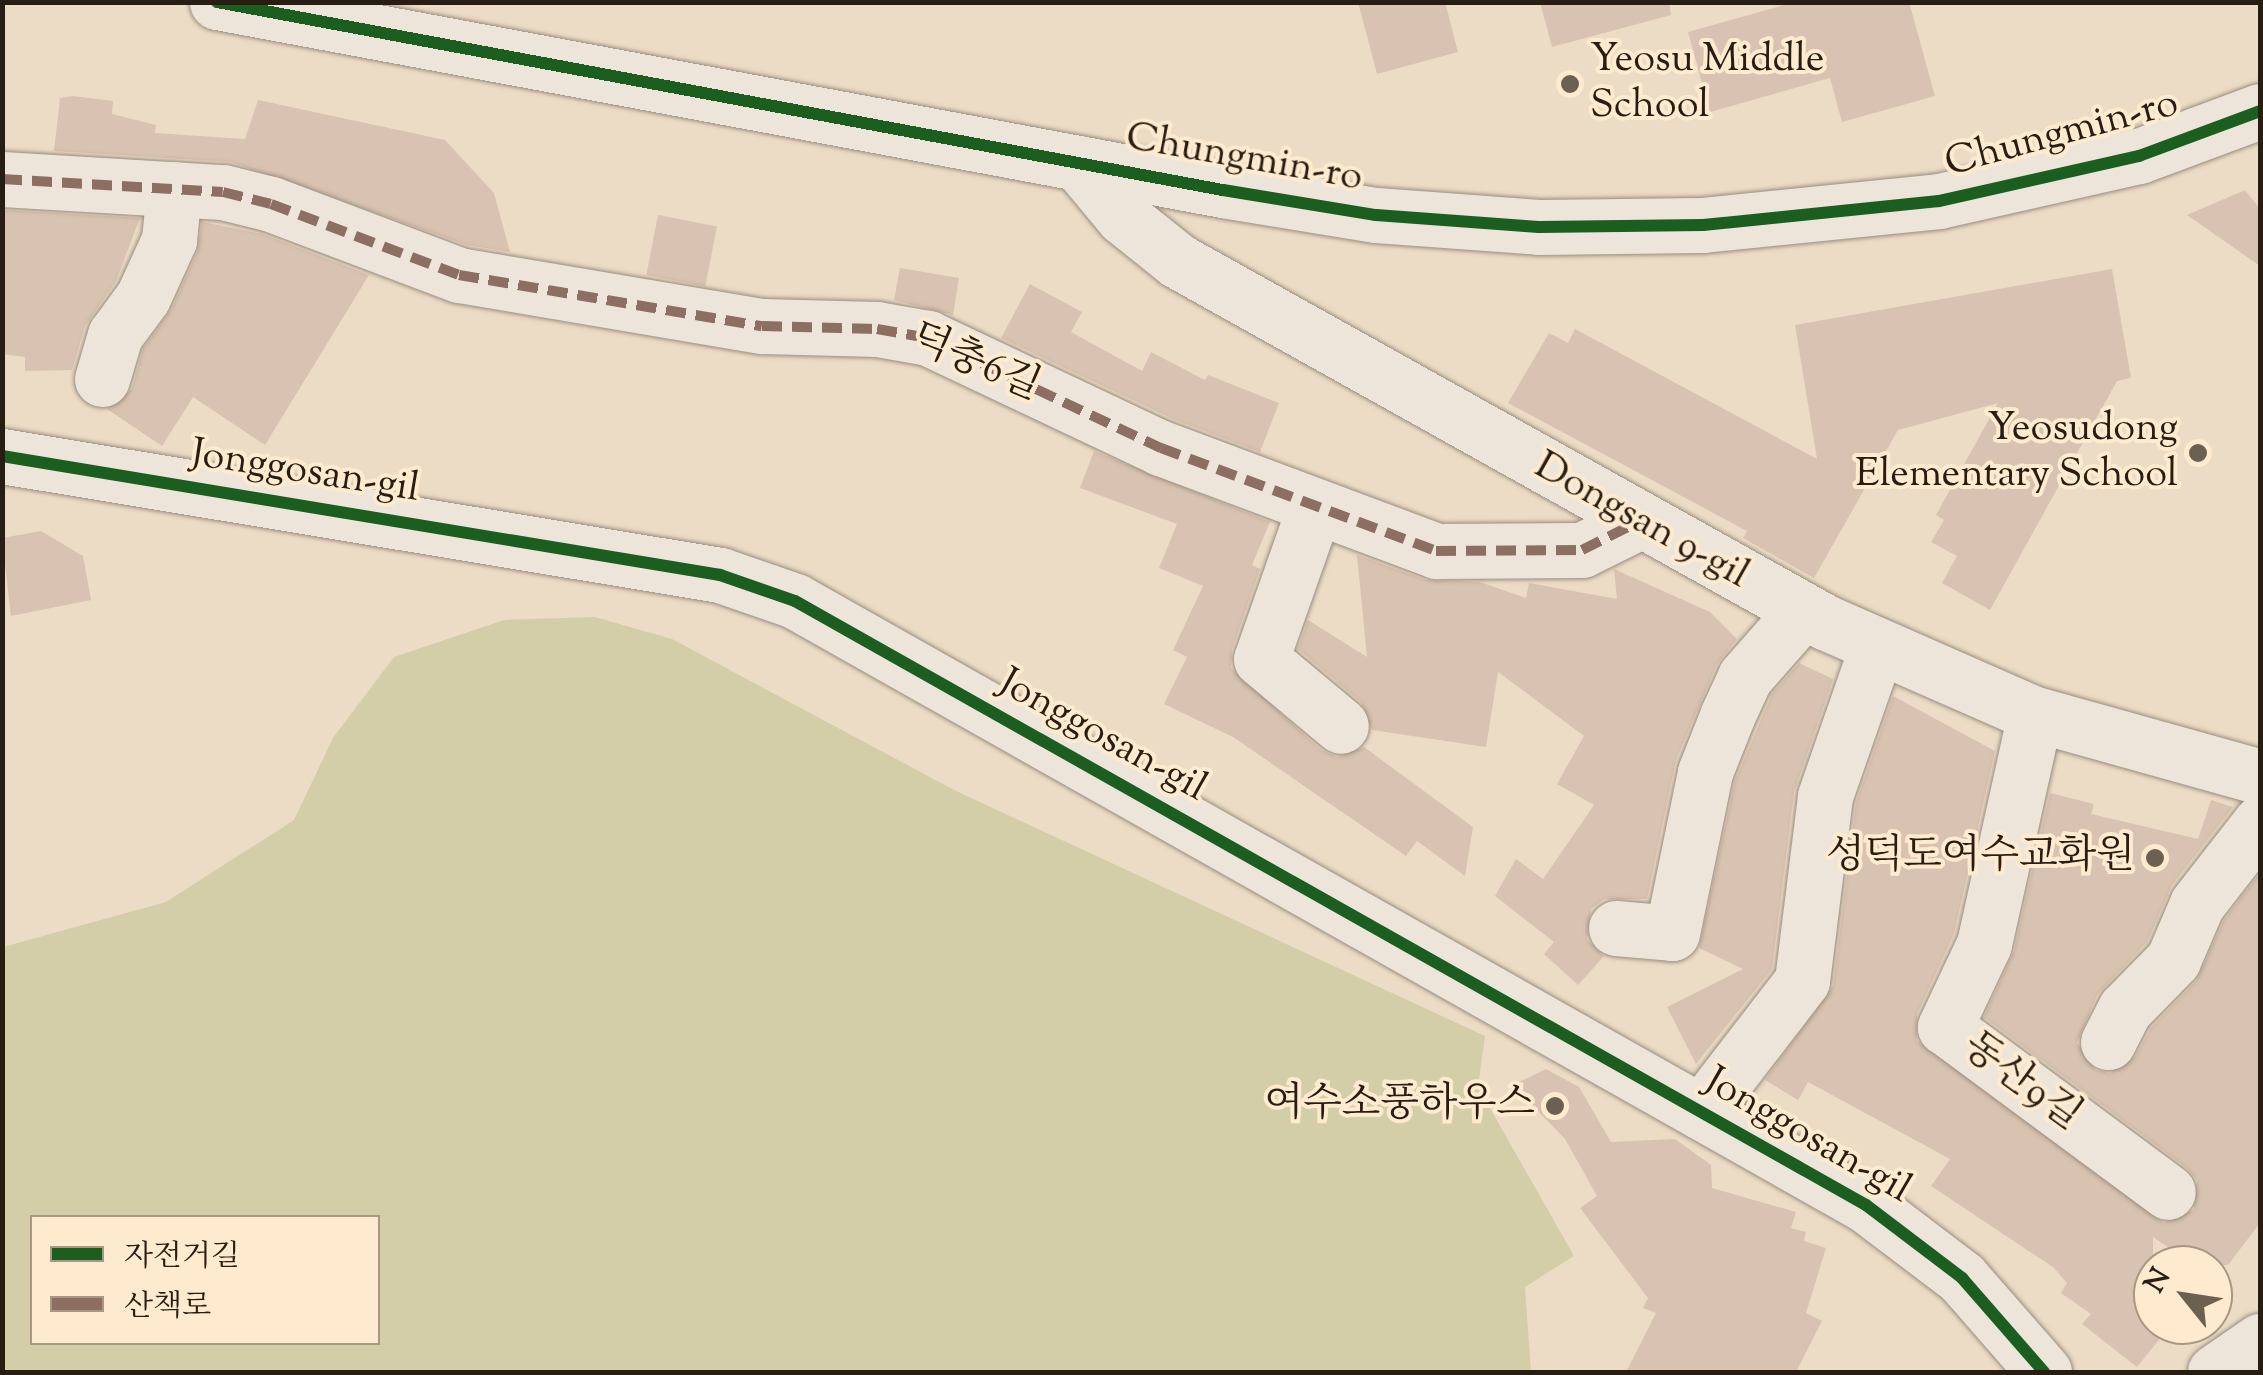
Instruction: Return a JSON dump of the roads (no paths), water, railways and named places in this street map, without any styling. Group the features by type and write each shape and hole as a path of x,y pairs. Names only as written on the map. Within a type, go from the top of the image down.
{"street":[{"name":"Chungmin-ro","path":"217,2 304,10 1078,163 1456,223 1704,225 1939,201 2034,184 2139,156 2260,111"},
{"name":"Dongsan 9-gil","path":"1078,163 1123,217 1178,260 1638,522 1803,611 1877,647 2036,714 2260,777"},
{"name":"덕충6길","path":"2,179 174,189 271,204 459,275 762,326 877,328 928,338 1161,448 1452,554 1582,550 1638,522"},
{"path":"102,379 116,335 143,297 169,240 174,189"},
{"name":"Jonggosan-gil","path":"2,456 756,585 796,601 1702,1112 1910,1234 1991,1308 2044,1372"},
{"path":"1314,506 1261,659 1341,726"},
{"path":"1616,928 1672,933 1706,772 1728,714 1745,677 1803,611"},
{"path":"1702,1112 1802,981 1825,796 1877,647"},
{"name":"동산9길","path":"2036,714 1984,944 1945,1027 2168,1192"},
{"path":"2108,1042 2125,1009 2174,960 2197,904 2260,823"},
{"path":"2215,1372 2260,1341"}],"place":[{"name":"Yeosu Middle School","path":"1570,84"},
{"name":"Yeosudong Elementary School","path":"2198,453"},
{"name":"성덕도여수교화원","path":"2155,858"},
{"name":"여수소풍하우스","path":"1555,1106"}]}
